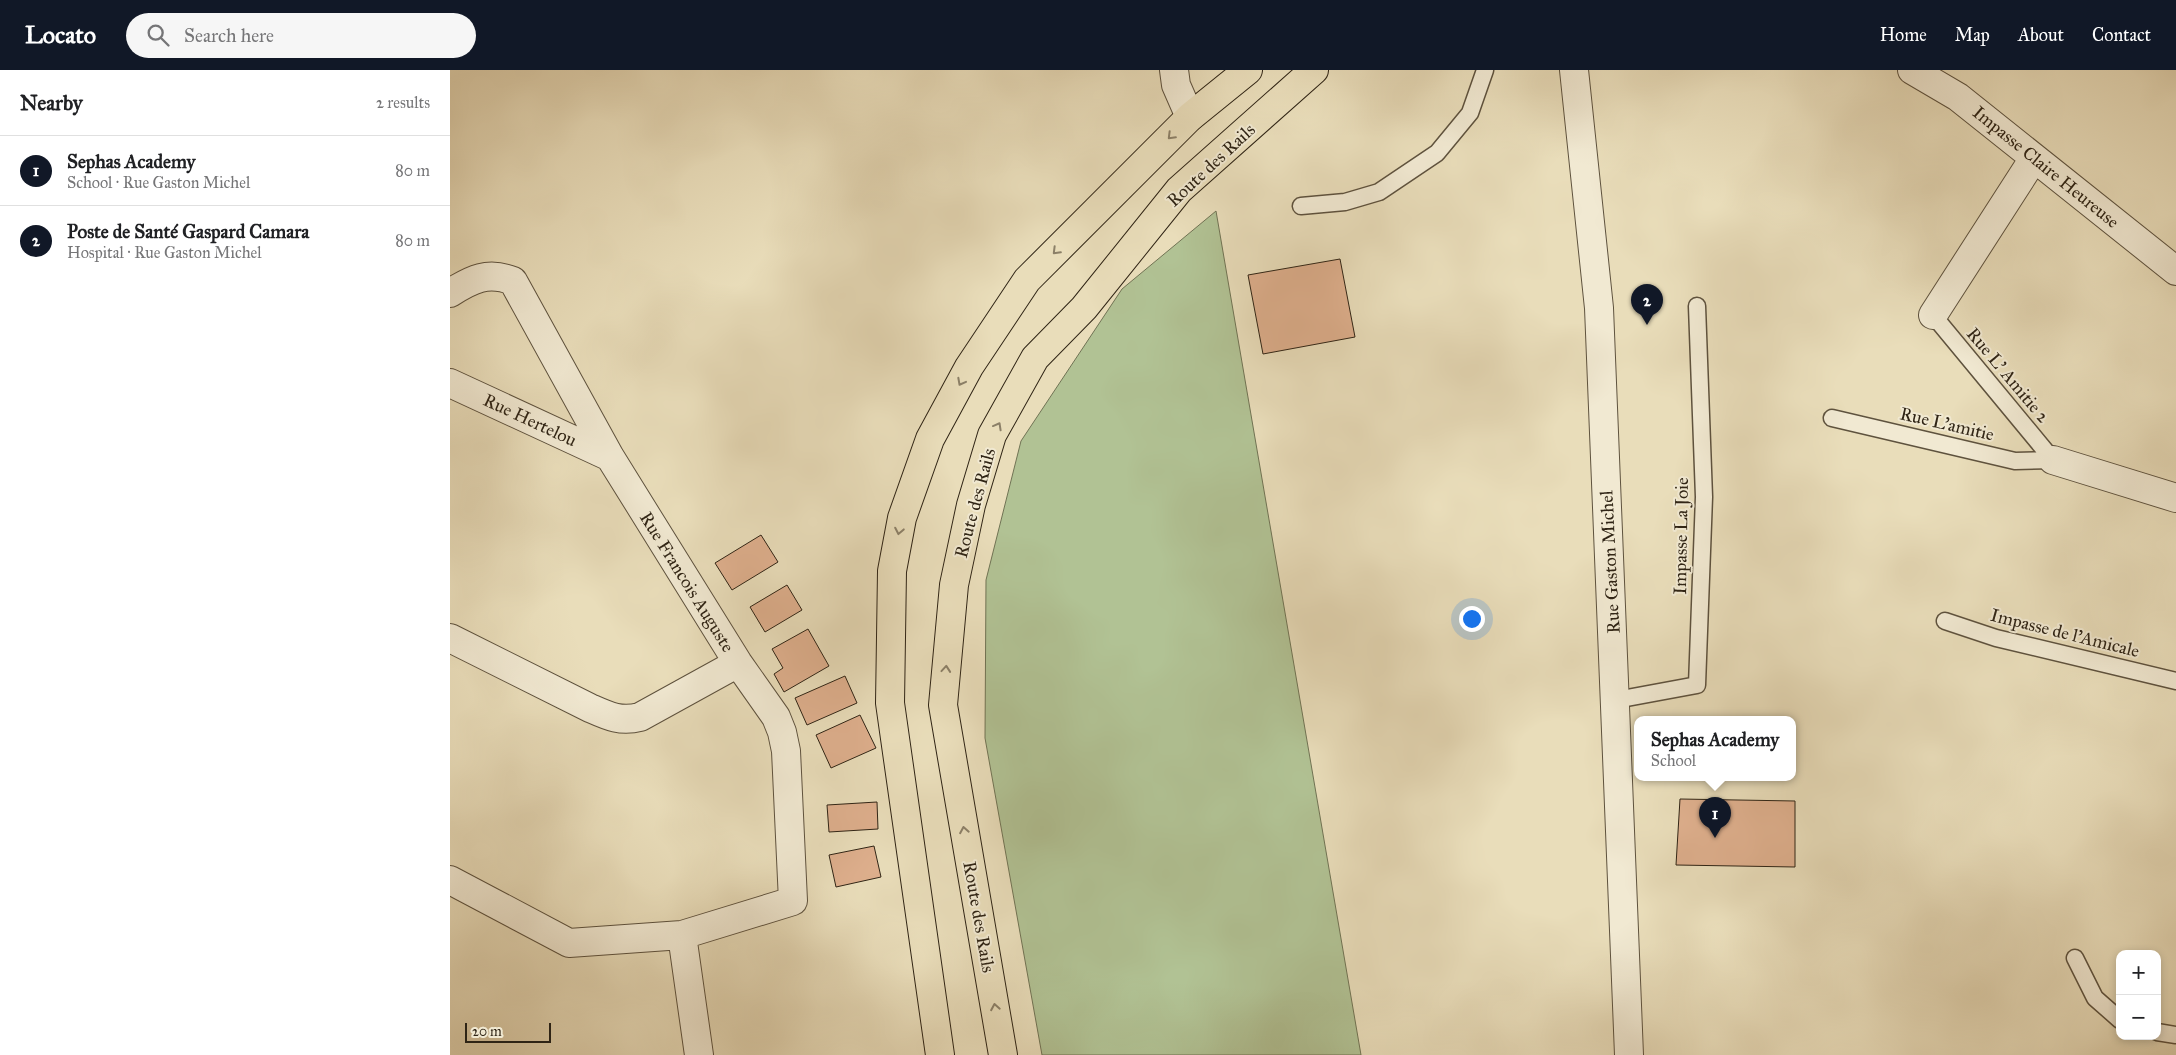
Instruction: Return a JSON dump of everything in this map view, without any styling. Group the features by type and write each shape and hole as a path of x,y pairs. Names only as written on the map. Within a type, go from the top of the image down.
{"main road":[{"path":"940,1055 890,703 892,571 902,518 930,439 969,367 1027,280 1190,117 1248,70"},
{"name":"Route des Rails","path":"1003,1055 943,705 954,585 971,506 992,435 1035,358 1084,308 1179,190 1314,70"}],"street":[{"path":"1174,70 1176,85 1190,117"},
{"name":"Rue Gaston Michel","path":"1574,70 1599,308 1629,1055"},
{"name":"Impasse Claire Heureuse","path":"1912,70 1958,97 2176,271"},
{"path":"1933,315 2034,158"},
{"name":"Rue Francois Auguste","path":"450,293 473,278 490,275 513,281 610,457 738,664 776,717 782,732 786,751 793,901 682,935"},
{"name":"Rue Hertelou","path":"450,383 610,457"},
{"path":"2053,460 2176,498"},
{"path":"450,638 598,712 613,718 627,720 640,717 738,664"},
{"path":"450,880 569,943 682,935 699,1055"}],"lane":[{"path":"1301,206 1345,202 1379,192 1438,153 1470,113 1485,70"},
{"name":"Impasse La Joie","path":"1616,700 1697,685 1704,497 1697,306"},
{"name":"Rue L' Amitie 2","path":"1933,315 2053,460"},
{"name":"Rue L'amitie","path":"1832,418 2015,461 2053,460"},
{"name":"Impasse de l'Amicale","path":"1944,621 1996,638 2176,681"},
{"path":"2075,958 2095,998 2116,1016"},
{"path":"2161,1033 2176,1035"}],"green space":[{"path":"1216,211 1361,1055 1042,1055 985,738 986,580 1021,441 1122,289"}],"building":[{"path":"1340,259 1355,337 1263,354 1248,275"},
{"path":"761,535 778,562 732,590 715,563"},
{"path":"787,585 802,610 765,632 750,607"},
{"path":"808,629 829,666 784,692 774,674 783,668 772,649"},
{"path":"845,676 857,703 807,725 795,698"},
{"path":"860,715 876,748 831,768 816,735"},
{"path":"1680,799 1795,801 1795,867 1676,865"},
{"path":"877,802 878,829 829,832 827,805"},
{"path":"874,846 881,877 836,887 829,855"}],"place":[{"name":"Poste de Santé Gaspard Camara","path":"1647,325"},
{"name":"Sephas Academy","path":"1715,838"}]}
